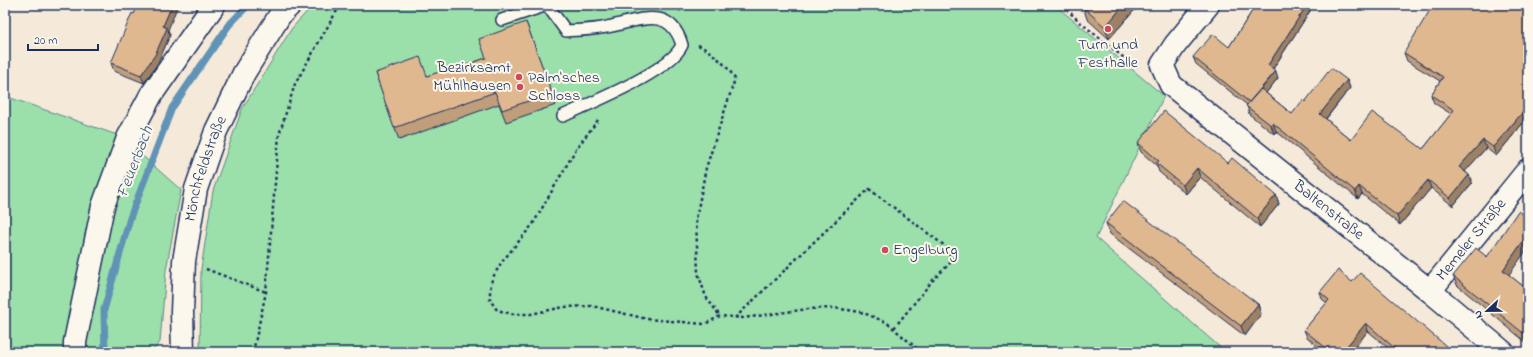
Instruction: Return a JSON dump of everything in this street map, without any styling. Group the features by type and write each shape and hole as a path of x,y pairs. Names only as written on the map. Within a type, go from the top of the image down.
{"street":[{"path":"75,352 75,342 104,206 128,138 151,95 214,5"},
{"name":"Mönchfeldstraße","path":"183,352 182,312 184,261 196,190 216,131 244,73 280,15 290,5"},
{"path":"1162,65 1174,45 1208,5"},
{"name":"Baltenstraße","path":"1162,65 1171,85 1430,291 1503,352"},
{"name":"Memeler Straße","path":"1430,291 1528,170"}],"lane":[{"path":"502,20 547,5 566,31 605,28 650,18 660,18 676,29 682,45 678,53 673,58 646,76 563,116"}],"path":[{"path":"253,352 266,292 279,135 295,84 336,12 344,5"},
{"path":"1062,5 1081,23 1134,66 1162,65"},
{"path":"705,48 731,73 735,79 706,168 696,219 698,273 706,297 720,316"},
{"path":"600,118 576,149 533,224 502,263 492,279 490,300 497,310 512,314 531,314 564,307 592,306 654,320 705,324 720,316 743,318 808,309 834,308 861,312 886,322 921,352"},
{"path":"735,318 869,189 945,246 954,260 933,280 894,328"},
{"path":"184,261 266,292"}],"green space":[{"path":"313,5 1055,5 1164,96 1096,238 1223,350 1222,352 200,352 201,269 213,191 242,109 292,28"},
{"path":"5,96 120,136 181,190 166,270 160,342 152,352 5,352"}],"building":[{"path":"138,5 172,5 163,26 167,28 155,55 141,75 111,63 132,13 134,14"},
{"path":"1084,5 1124,5 1105,27 1083,7"},
{"path":"1256,5 1307,5 1268,65 1276,71 1249,102 1193,57 1213,34 1229,47"},
{"path":"1433,5 1528,5 1528,106 1493,147 1483,140 1459,167 1469,175 1450,198 1428,180 1397,216 1359,186 1355,191 1273,123 1271,125 1246,106 1261,89 1292,114 1303,100 1305,102 1331,68 1347,80 1320,114 1351,140 1372,112 1423,149 1454,110 1431,95 1443,77 1404,53"},
{"name":"Palm'sches Schloss","path":"526,22 552,93 502,110 495,92 394,128 375,73 420,57 427,76 451,68 452,70 486,58 479,39"},
{"path":"1164,111 1228,163 1232,158 1276,195 1257,218 1197,168 1183,185 1156,163 1159,161 1138,143"},
{"path":"1123,201 1258,304 1241,326 1106,223"},
{"path":"1518,211 1528,219 1528,234 1503,270 1528,290 1528,337 1453,276 1476,248 1487,257"},
{"path":"1338,270 1352,282 1360,273 1455,352 1399,352 1366,323 1342,352 1331,352 1304,330 1329,300 1320,292"}],"waterway":[{"name":"Feuerbach","path":"105,352 104,310 130,218 172,108 229,25 248,5"}],"place":[{"name":"Turn und Festhalle","path":"1108,29"},
{"name":"Bezirksamt Mühlhausen","path":"519,77"},
{"name":"Palm'sches Schloss","path":"520,87"},
{"name":"Engelburg","path":"885,250"}]}
